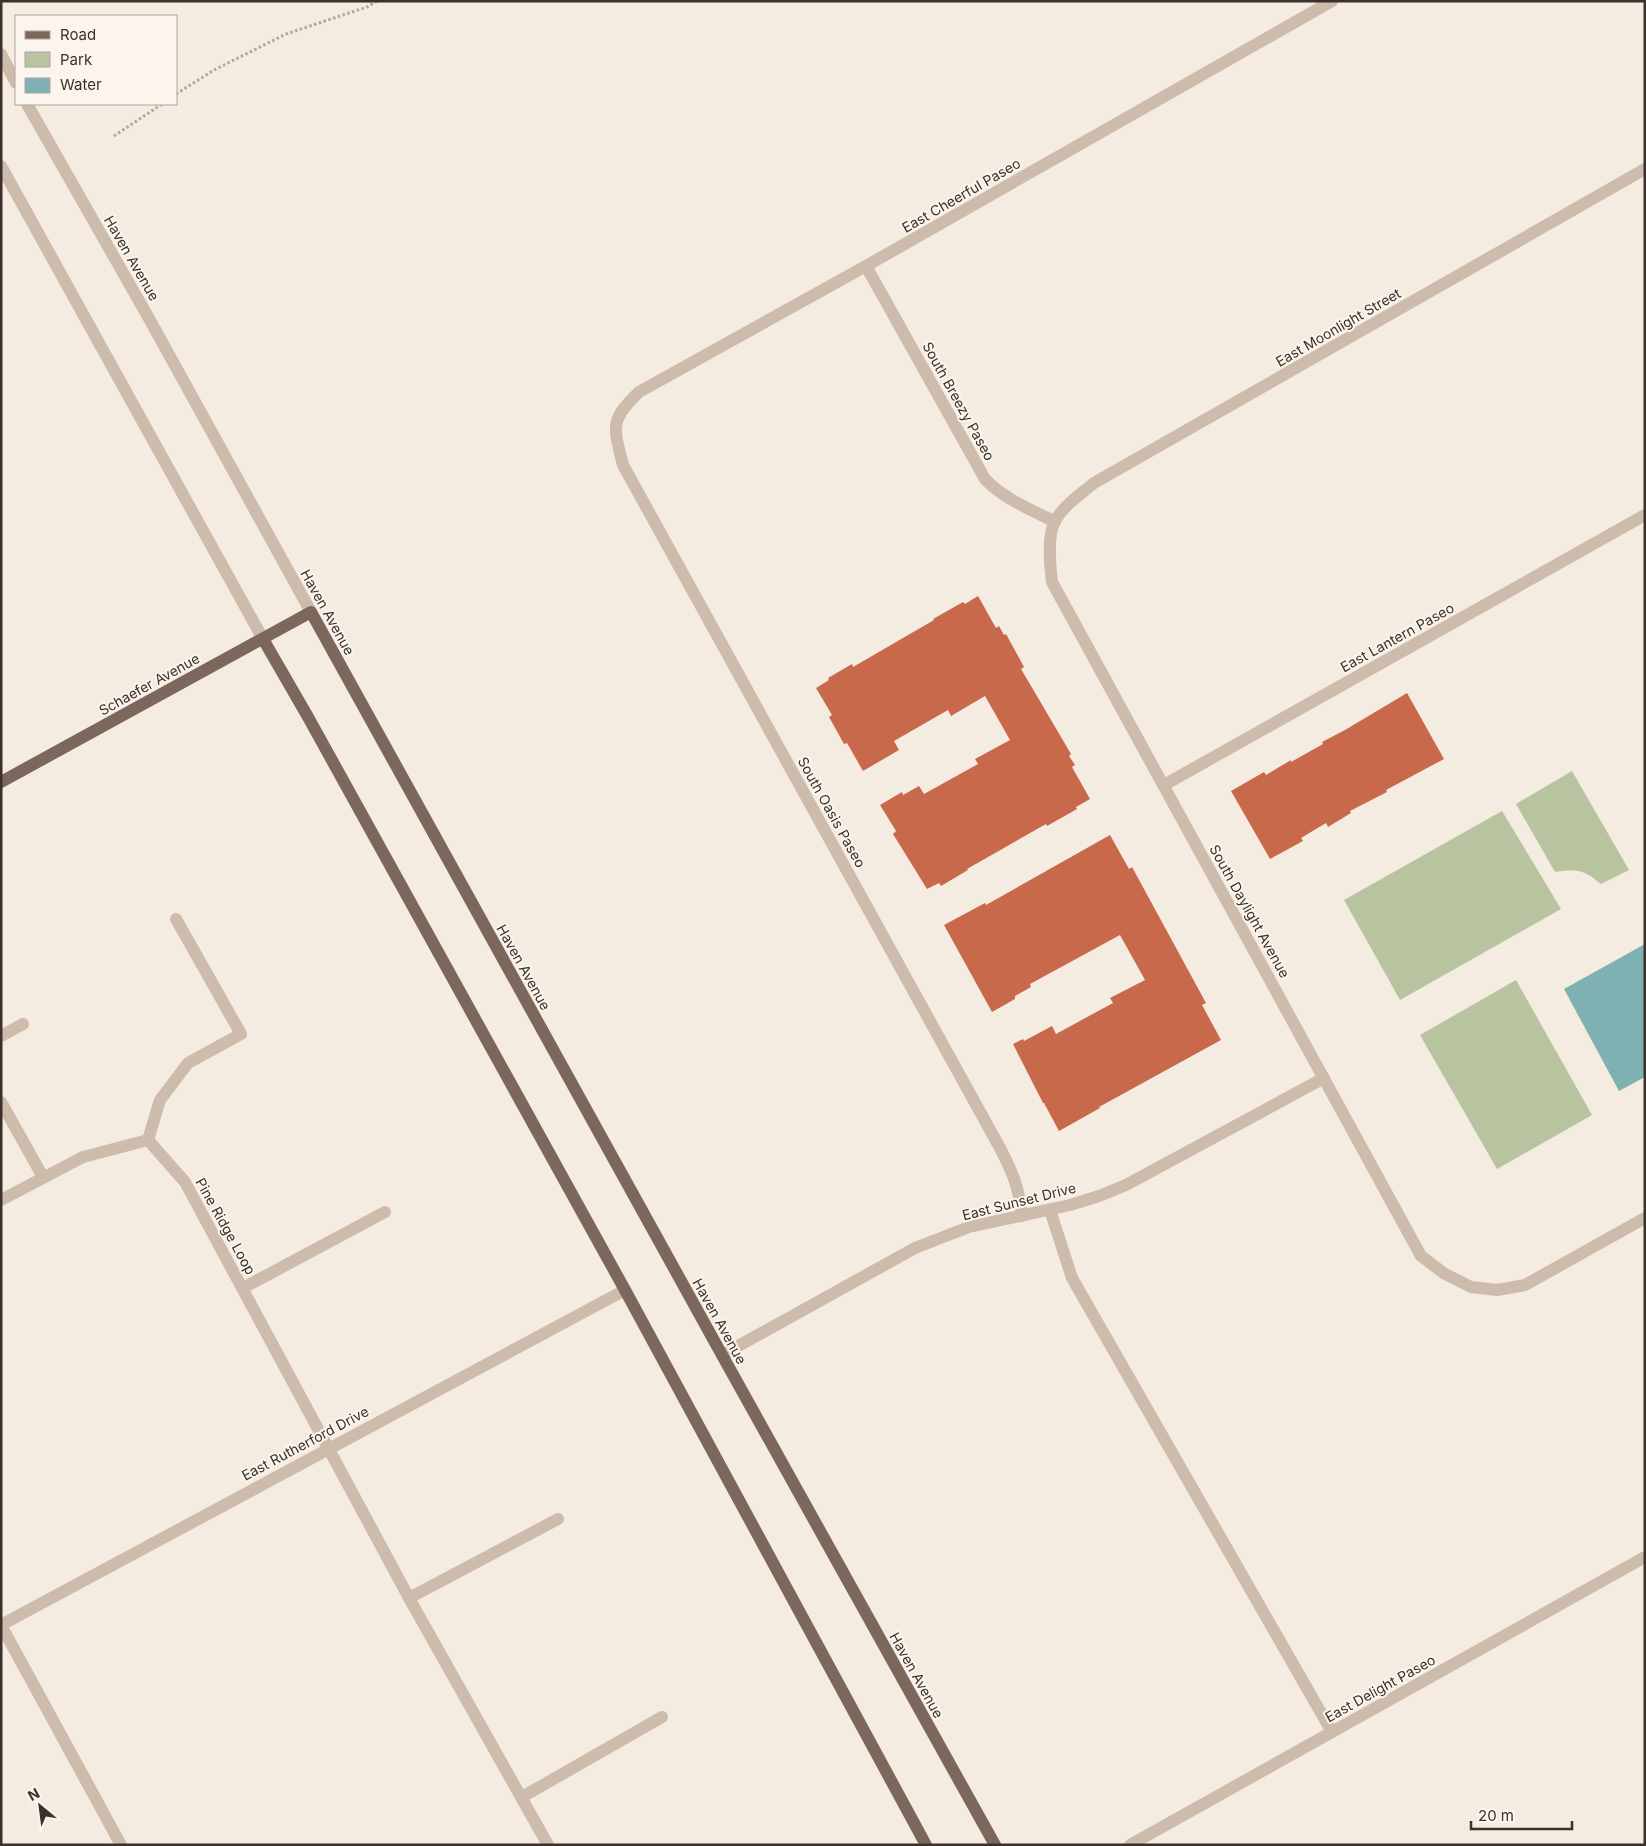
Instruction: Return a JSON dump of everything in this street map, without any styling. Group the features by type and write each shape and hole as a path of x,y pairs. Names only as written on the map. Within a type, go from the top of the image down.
{"main road":[{"name":"Schaefer Avenue","path":"1,782 311,612"},
{"name":"Haven Avenue","path":"311,612 995,1845"},
{"path":"262,639 313,725 625,1290 926,1845"}],"street":[{"name":"East Cheerful Paseo","path":"616,423 624,407 639,392 866,266 1332,1"},
{"path":"1,54 15,81"},
{"name":"Haven Avenue","path":"28,105 151,322 311,612"},
{"path":"1,166 262,639"},
{"name":"East Moonlight Street","path":"1055,522 1072,501 1094,483 1645,169"},
{"name":"South Breezy Paseo","path":"866,266 985,479 995,490 1055,522"},
{"name":"South Oasis Paseo","path":"616,423 618,445 623,465 1000,1148 1012,1171 1020,1193 1022,1216"},
{"name":"East Lantern Paseo","path":"1164,786 1645,515"},
{"name":"South Daylight Avenue","path":"1055,522 1049,554 1052,582 1421,1256 1445,1274 1471,1287 1496,1290 1525,1285 1645,1218"},
{"path":"1,1200 82,1157 148,1140 160,1100 188,1063 240,1034 176,919"},
{"path":"1,1036 23,1024"},
{"name":"East Sunset Drive","path":"722,1355 915,1248 969,1227 1050,1210 1126,1186 1324,1078"},
{"path":"1,1102 43,1177"},
{"name":"Pine Ridge Loop","path":"148,1140 185,1182 410,1598 548,1845"},
{"path":"1050,1210 1072,1278 1332,1732"},
{"path":"243,1288 385,1212"},
{"name":"East Rutherford Drive","path":"1,1625 625,1290"},
{"path":"410,1598 558,1519"},
{"name":"East Delight Paseo","path":"1130,1845 1645,1557"},
{"path":"1,1625 121,1845"},
{"path":"522,1797 662,1718"}],"path":[{"path":"178,93 214,70 286,34 367,7 377,1"},
{"path":"114,136 160,105"}],"green space":[{"path":"1572,771 1629,870 1601,884 1580,871 1555,872 1516,804"},
{"path":"1502,811 1561,909 1400,1000 1344,900"},
{"path":"1516,980 1592,1115 1497,1169 1420,1035"}],"water":[{"path":"1645,944 1645,1077 1619,1091 1564,989"}],"building":[{"path":"978,596 996,628 999,626 1004,635 1006,634 1024,667 1021,669 1071,754 1069,756 1075,765 1072,767 1090,799 1076,807 1077,809 1047,826 1046,824 941,886 939,883 927,889 893,834 896,831 880,805 902,792 903,795 919,786 924,794 978,764 975,759 1010,740 985,696 951,716 948,710 894,741 899,750 863,771 847,743 844,744 829,717 832,715 816,688 829,680 828,678 852,664 853,667 933,619"},
{"path":"1407,693 1444,759 1350,811 1351,813 1328,827 1326,823 1301,838 1303,841 1270,859 1231,791 1264,772 1266,775 1291,760 1291,762"},
{"path":"1110,835 1129,869 1132,867 1206,1003 1202,1005 1221,1040 1059,1131 1013,1044 1023,1039 1024,1041 1052,1026 1056,1034 1113,1003 1110,998 1145,980 1120,935 1030,984 1031,987 1015,996 1015,999 992,1012 944,925 985,903 986,905"}]}
